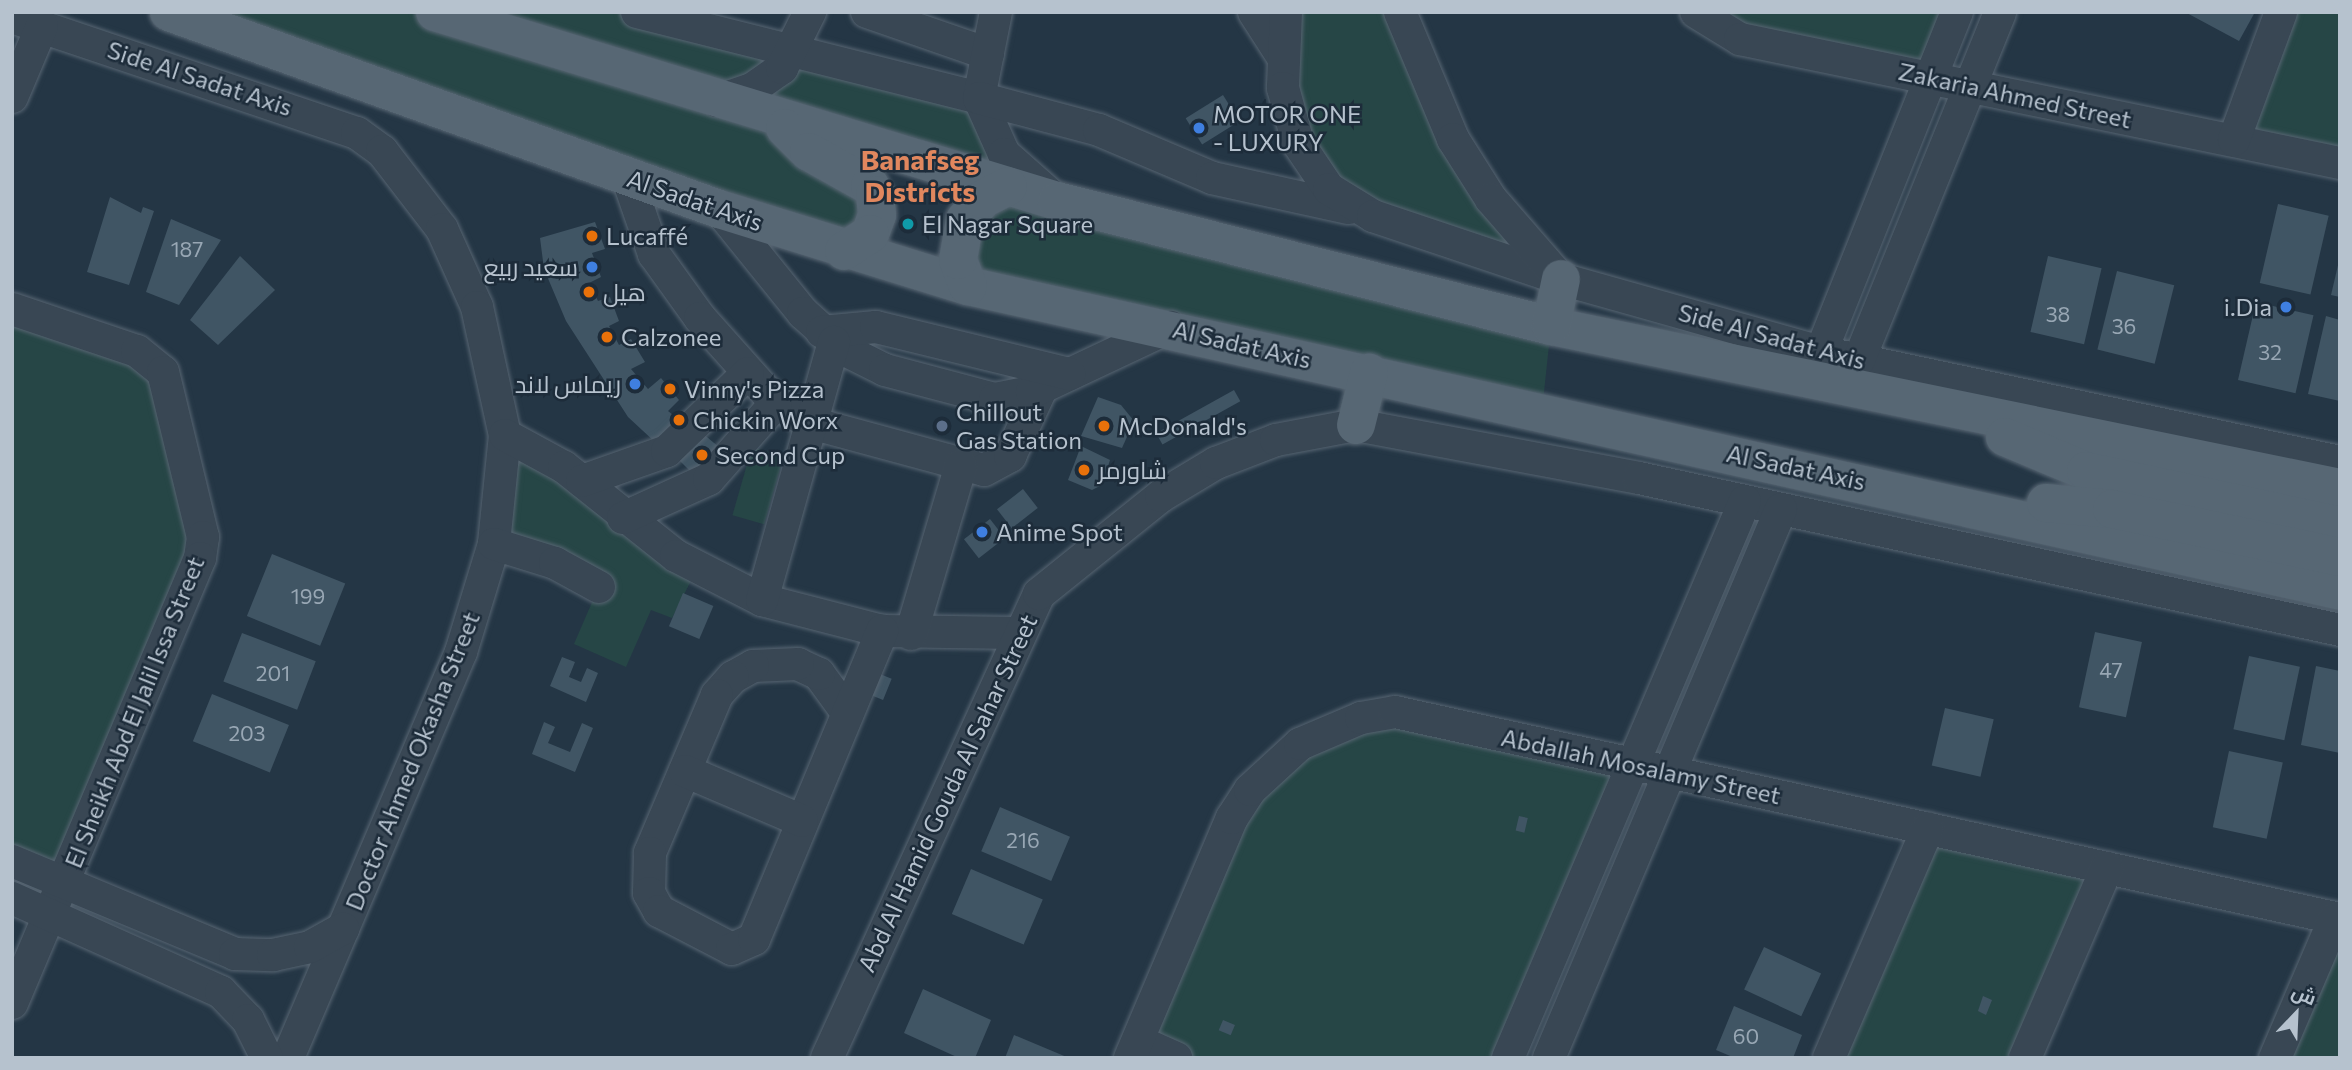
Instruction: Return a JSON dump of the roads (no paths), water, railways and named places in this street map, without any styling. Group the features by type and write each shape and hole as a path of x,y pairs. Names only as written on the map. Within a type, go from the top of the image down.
{"main road":[{"name":"Al Sadat Axis","path":"169,12 719,209 844,251 968,286 1170,327 2340,591"},
{"path":"435,12 780,121 1057,201 1551,326 1970,416 2340,488"},
{"path":"780,121 809,152 870,186 877,215 870,234 844,251"},
{"path":"968,286 958,260 965,220 983,199 1008,186"},
{"path":"1551,326 1561,279"},
{"path":"1356,425 1369,373"},
{"path":"1970,416 2026,449 2086,471 2340,526"},
{"path":"1956,503 2112,509 2340,557"}],"street":[{"path":"637,12 1100,130 1212,178 1357,209"},
{"path":"718,102 767,80 792,52 810,12"},
{"path":"867,12 988,54"},
{"path":"996,12 979,98 1004,154 1057,201"},
{"path":"1254,12 1282,54"},
{"path":"1282,54 1286,12"},
{"path":"1400,12 1452,139 1491,199 1561,279"},
{"name":"Zakaria Ahmed Street","path":"1696,12 1740,39 2340,163"},
{"path":"1821,352 1957,12"},
{"path":"1859,360 2000,12"},
{"path":"2234,140 2281,12"},
{"name":"Side Al Sadat Axis","path":"12,17 332,121 382,151"},
{"path":"12,97 42,26"},
{"name":"Side Al Sadat Axis","path":"1282,54 1283,88 1306,160 1329,189 1357,209 1561,279 1821,352 2340,462"},
{"name":"Doctor Ahmed Okasha Street","path":"288,1058 461,652 494,544 505,435 477,307 442,229 382,151"},
{"path":"627,176 654,254 748,373 776,403 811,423 984,470 1005,461 1056,379"},
{"path":"719,209 828,337 885,370 995,398 1056,379 1170,327"},
{"name":"El Sheikh Abd El Jalil Issa Street","path":"12,309 136,351 163,372 203,537 200,558 12,1003"},
{"path":"828,337 876,327 1056,379"},
{"path":"762,600 811,423 828,337"},
{"path":"582,481 667,451 748,373"},
{"path":"623,518 709,478 776,403"},
{"path":"1356,425 1745,501 2340,631"},
{"name":"Abd Al Hamid Gouda Al Sahar Street","path":"827,1058 1017,633 1040,594 1161,496 1216,463 1276,440 1356,425"},
{"path":"505,435 582,481 623,518 676,556 762,600 897,632 1017,633"},
{"path":"846,711 828,682 799,664 753,666 717,695 650,853 649,893 675,924 732,949 754,939 846,711 897,632 961,465"},
{"path":"1508,1058 1636,764 1745,501"},
{"path":"1549,1058 1781,509"},
{"path":"494,544 555,563 599,586"},
{"name":"Abdallah Mosalamy Street","path":"1134,1049 1232,818 1266,773 1300,744 1361,718 1395,712 2337,919"},
{"path":"685,771 802,821"},
{"path":"1829,1058 1928,828"},
{"path":"12,861 235,954 273,955 310,947 343,929"},
{"path":"2025,1058 2107,868"},
{"path":"12,898 221,992 248,1020 267,1058"},
{"path":"2275,1058 2337,919"},
{"path":"1134,1049 1176,1058"}],"place":[{"name":"MOTOR ONE - LUXURY","path":"1199,128"},
{"name":"El Nagar Square","path":"908,224"},
{"name":"Lucaffé","path":"592,236"},
{"name":"سعيد ربيع","path":"592,267"},
{"name":"هيل","path":"589,292"},
{"name":"i.Dia","path":"2286,307"},
{"name":"Calzonee","path":"607,337"},
{"name":"ريماس لاند","path":"635,384"},
{"name":"Vinny's Pizza","path":"670,389"},
{"name":"Chickin Worx","path":"679,420"},
{"name":"Chillout Gas Station","path":"942,426"},
{"name":"McDonald's","path":"1104,426"},
{"name":"Second Cup","path":"702,455"},
{"name":"شاورمر","path":"1084,470"},
{"name":"Anime Spot","path":"982,532"}],"district":[{"name":"Banafseg Districts","path":"920,175"}]}
